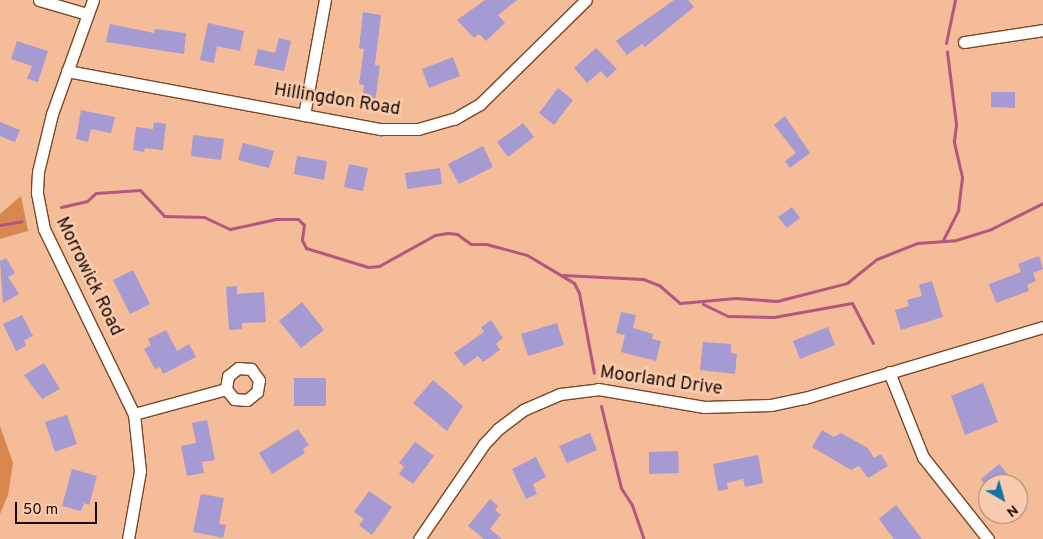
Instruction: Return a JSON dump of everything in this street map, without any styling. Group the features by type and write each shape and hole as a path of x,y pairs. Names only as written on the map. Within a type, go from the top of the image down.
{"street":[{"path":"39,0 87,14"},
{"name":"Morrowick Road","path":"93,0 67,71 41,159 38,207 44,229 134,414 140,471 128,539"},
{"path":"304,115 325,0"},
{"name":"Hillingdon Road","path":"67,71 381,129 404,130 454,119 492,94 586,0"},
{"path":"964,42 1043,30"},
{"name":"Moorland Drive","path":"419,539 484,444 514,415 541,401 560,394 598,389 704,407 748,408 805,398 1043,327"},
{"path":"889,372 923,457 988,539"},
{"path":"134,414 226,388"}],"shaded area":[{"path":"21,196 28,231 0,239 0,214"},
{"path":"0,426 13,463 8,495 0,514"}],"building":[{"path":"485,0 517,0 498,15 505,23 486,41 479,34 474,38 457,20"},
{"path":"674,0 688,0 694,7 645,47 642,44 627,55 616,41"},
{"path":"363,12 381,15 375,65 380,66 375,103 362,101 364,85 359,84 364,49 359,48"},
{"path":"208,23 244,31 240,51 217,46 214,63 200,60"},
{"path":"110,24 154,33 155,29 186,33 184,54 106,42"},
{"path":"279,38 291,41 284,71 254,65 258,49 275,53"},
{"path":"17,41 48,51 38,82 27,79 32,66 11,59"},
{"path":"596,48 617,69 607,78 601,71 587,83 574,68"},
{"path":"453,57 460,76 429,88 422,69"},
{"path":"558,88 573,100 554,125 539,113"},
{"path":"991,92 1015,92 1015,108 991,107"},
{"path":"81,110 115,117 111,133 91,129 88,142 76,139"},
{"path":"785,116 810,153 790,168 785,161 796,153 774,125"},
{"path":"0,122 20,130 15,142 0,136"},
{"path":"154,122 166,124 163,150 145,148 144,152 133,150 136,127 153,129"},
{"path":"523,123 534,137 508,157 497,142"},
{"path":"193,135 224,139 221,160 191,156"},
{"path":"243,143 274,151 269,168 238,160"},
{"path":"483,146 493,167 459,184 448,164"},
{"path":"297,156 327,161 324,180 294,174"},
{"path":"349,164 368,168 363,191 344,187"},
{"path":"440,168 442,184 407,189 405,173"},
{"path":"792,207 800,218 787,228 778,217"},
{"path":"1039,256 1043,269 1033,273 1036,281 1027,285 1029,291 996,303 989,284 1021,272 1018,264"},
{"path":"6,258 15,273 8,277 19,294 3,303 0,261"},
{"path":"133,270 150,304 130,314 113,280"},
{"path":"932,281 943,317 901,330 895,310 909,306 907,300 922,296 919,285"},
{"path":"237,286 237,294 264,292 266,322 242,323 242,329 229,330 226,287"},
{"path":"302,302 324,330 301,348 279,321"},
{"path":"621,312 636,315 633,328 653,334 652,339 661,341 656,361 621,352 625,335 616,333"},
{"path":"22,315 33,336 24,340 26,346 16,351 3,324"},
{"path":"491,320 503,338 496,344 500,350 483,362 478,356 464,366 454,353 484,332 481,327"},
{"path":"557,323 564,345 528,356 521,334"},
{"path":"828,327 835,345 800,359 793,341"},
{"path":"166,330 177,351 189,344 196,357 163,374 160,367 155,369 144,349 151,345 148,339"},
{"path":"703,342 731,344 731,353 737,354 735,374 700,370"},
{"path":"44,363 60,389 42,399 24,375"},
{"path":"294,378 326,378 326,406 294,406"},
{"path":"433,380 463,406 447,431 413,403"},
{"path":"983,383 998,422 965,435 951,396"},
{"path":"67,415 77,444 55,452 45,422"},
{"path":"207,420 215,460 202,462 204,473 187,476 181,446 196,443 192,423"},
{"path":"298,429 309,445 303,449 305,453 272,474 259,453"},
{"path":"822,430 834,437 841,433 868,448 874,458 881,454 888,466 868,478 859,466 851,470 812,447"},
{"path":"590,433 597,450 567,463 559,446"},
{"path":"415,442 434,456 413,484 399,474 404,467 399,463"},
{"path":"678,451 679,473 649,474 649,452"},
{"path":"758,455 763,483 745,487 743,479 727,483 728,489 718,491 713,464"},
{"path":"536,457 546,477 533,484 537,494 526,499 512,469"},
{"path":"999,464 1008,474 987,474"},
{"path":"72,469 97,476 89,505 84,503 81,511 62,506"},
{"path":"369,491 392,507 372,535 359,525 364,519 354,512"},
{"path":"201,494 224,498 219,524 226,525 223,538 193,532"},
{"path":"490,499 498,506 495,510 501,515 490,529 502,539 484,539 468,526"},
{"path":"896,505 922,539 894,539 879,519"}],"waterway":[{"path":"946,43 955,0"},
{"path":"943,240 958,210 962,177 954,141 956,124 947,52"},
{"path":"61,207 87,201 96,193 140,190 164,216 204,217 230,229 276,219 298,219 304,225 302,240 306,248 368,267 379,266 435,235 448,233 457,234 471,244 486,244 527,255 574,283 579,293 594,373"},
{"path":"562,275 643,279 659,285 680,303 736,298 777,301 847,283 877,259 917,243 956,240 991,229 1043,203"},
{"path":"0,225 22,221"},
{"path":"703,304 728,316 774,317 852,303 873,343"},
{"path":"601,406 621,488 632,505 644,539"}]}
